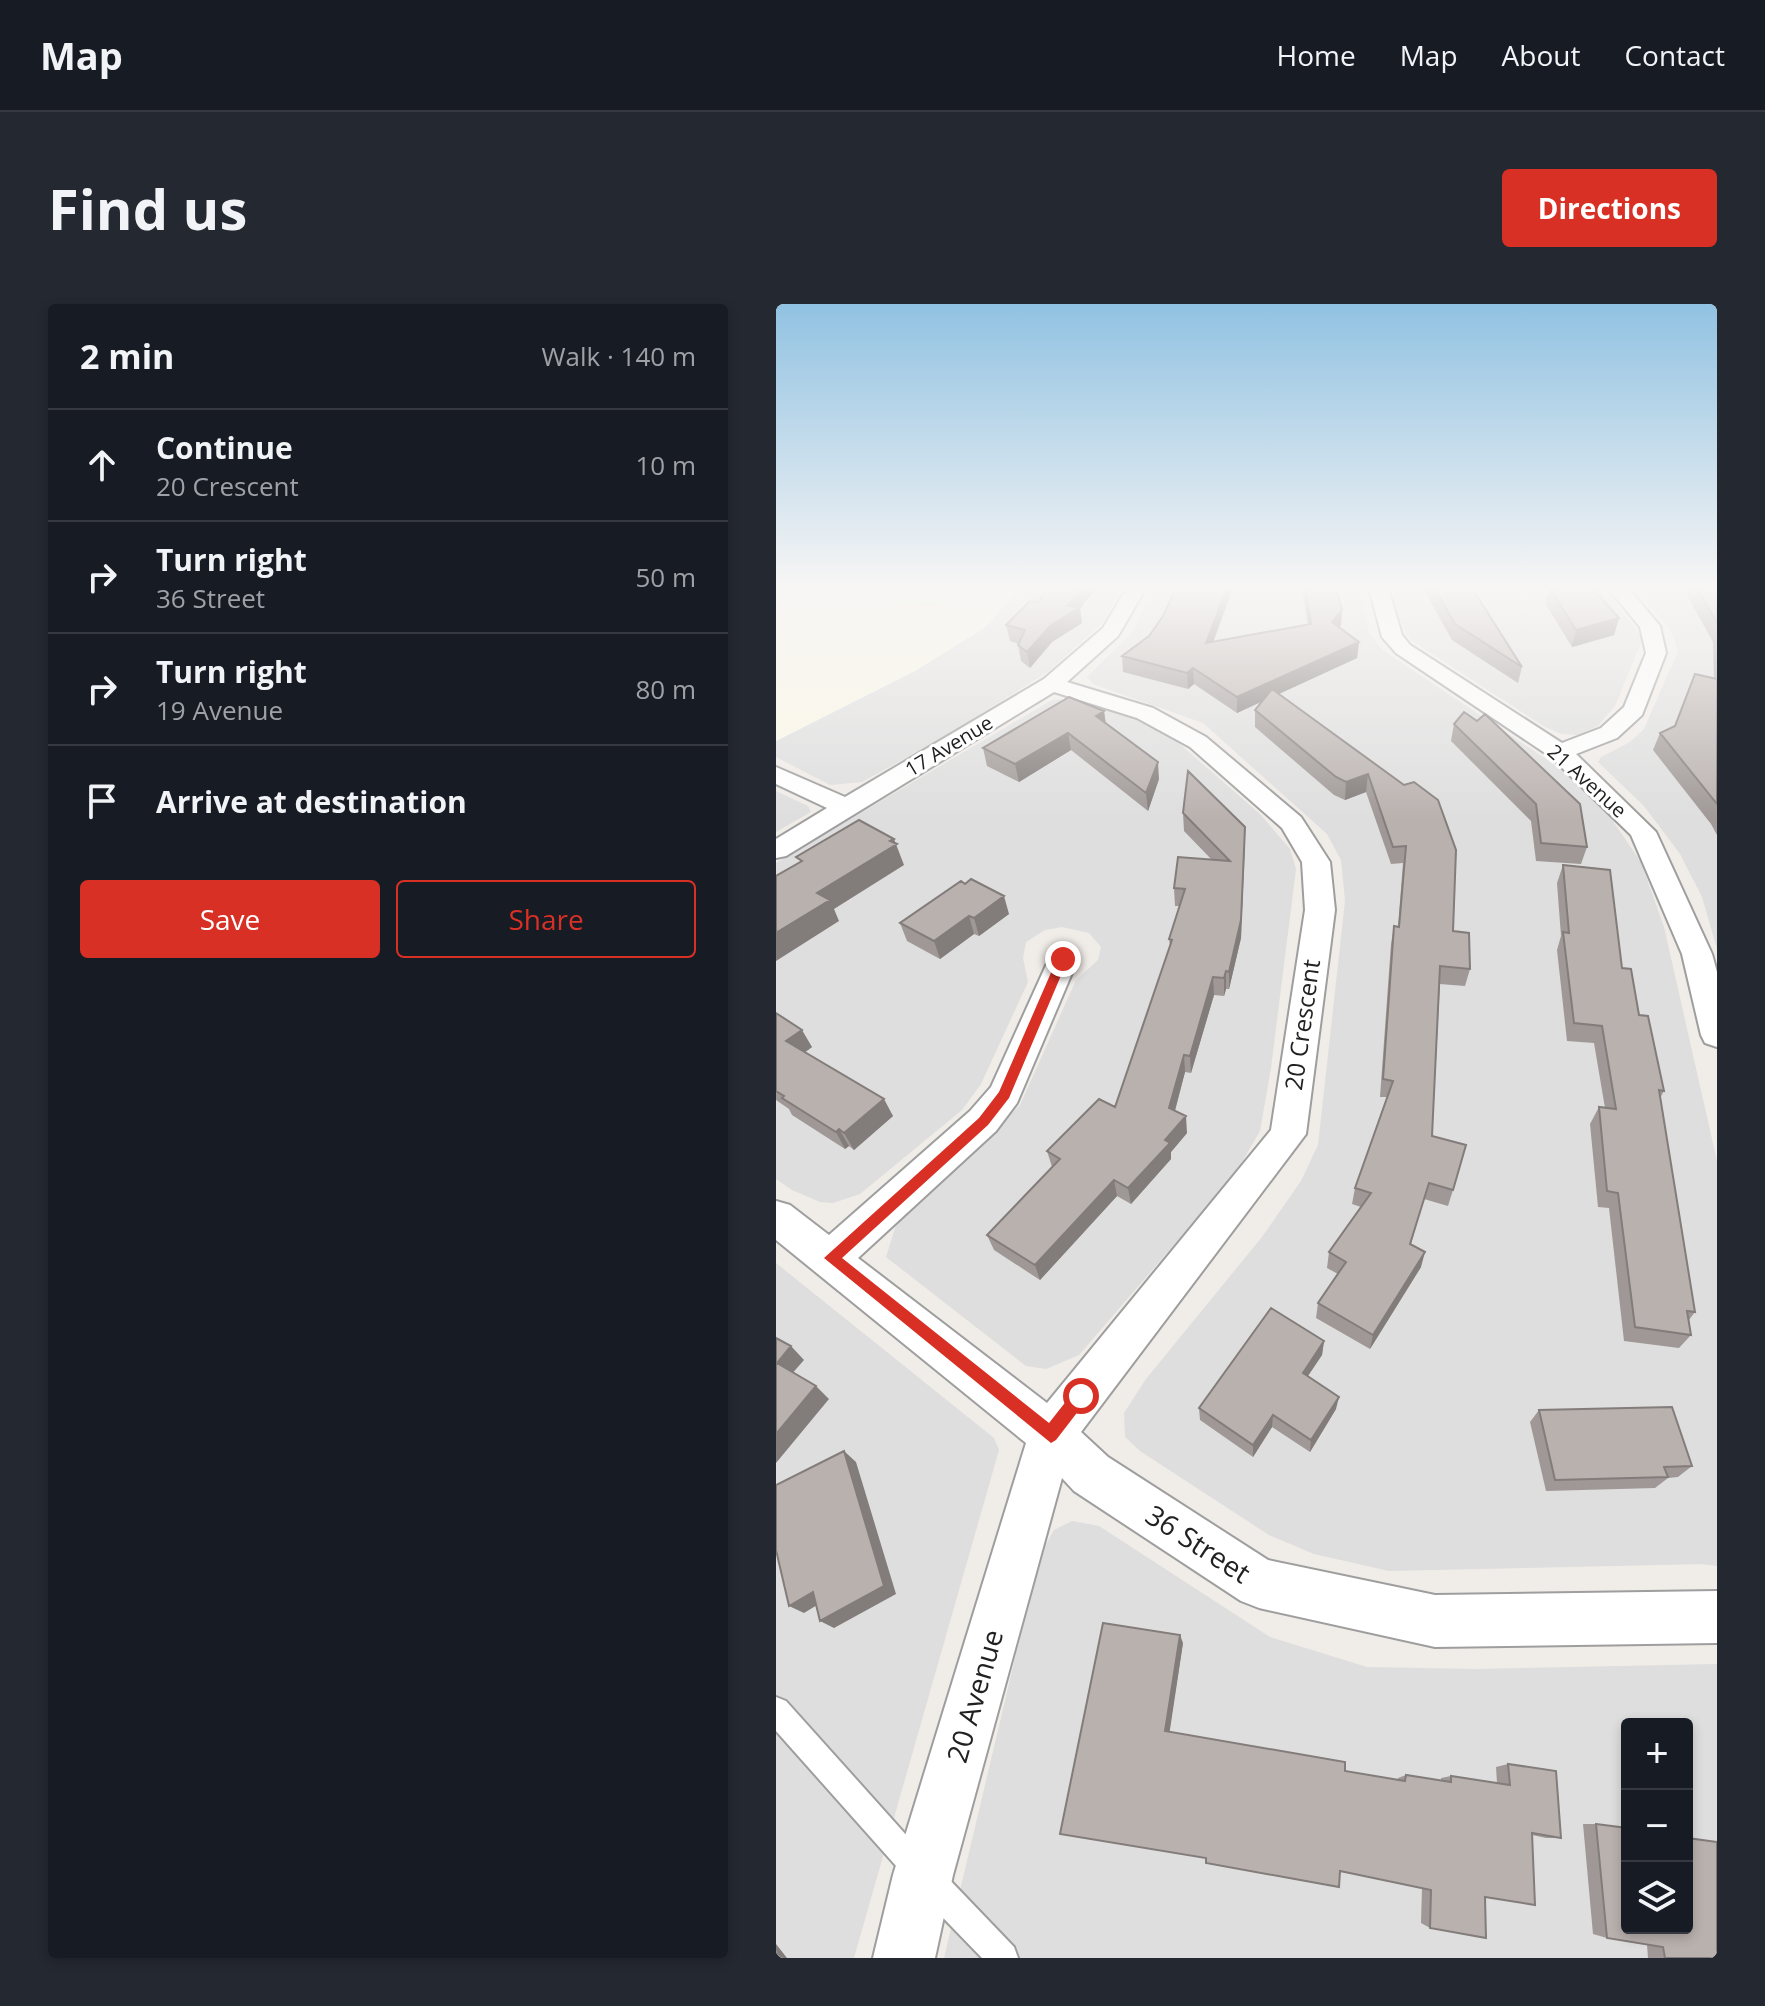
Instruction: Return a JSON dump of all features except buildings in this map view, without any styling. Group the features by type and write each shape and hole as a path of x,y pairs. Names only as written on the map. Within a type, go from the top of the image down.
{"street":[{"name":"17 Avenue","path":"776,850 1052,684 1073,665"},
{"name":"21 Avenue","path":"1428,665 1560,752 1643,832 1697,954 1717,1035"},
{"path":"1560,752 1609,733 1634,710 1651,665"},
{"name":"20 Crescent","path":"1051,1434 1288,1134 1320,910 1316,862 1292,823 1198,742 1145,713 1052,684"},
{"path":"776,774 847,808"},
{"path":"831,1258 983,1121 1005,1094 1063,959"},
{"name":"36 Street","path":"776,1217 1051,1434 1091,1474 1259,1583 1435,1621 1717,1617"},
{"name":"20 Avenue","path":"904,1958 923,1875 1051,1434"}],"lane":[{"path":"776,1711 923,1875 1003,1958"}],"shaded area":[{"path":"776,665 924,665 915,671 776,741"},
{"path":"924,665 1055,665 939,740 862,782 830,785 776,757 776,741"},
{"path":"1099,665 1405,665 1561,769 1610,817 1641,862 1664,927 1717,1161 1717,1566 1389,1571 1314,1554 1269,1535 1140,1451 1125,1437 1124,1413 1146,1379 1262,1237 1301,1181 1318,1145 1345,901 1341,860 1327,834 1203,723 1093,684 1087,677"},
{"path":"1450,665 1632,665 1615,706 1598,726 1579,735 1561,734 1545,727"},
{"path":"1672,665 1717,665 1717,949 1702,897 1680,854 1644,806 1598,762 1601,757 1630,742 1644,729"},
{"path":"1052,700 1116,712 1149,724 1173,738 1260,814 1290,849 1296,869 1260,1131 1235,1174 1079,1355 1046,1369 1026,1366 886,1257 897,1222 1020,1105 1076,980 1098,960 1101,947 1089,933 1062,927 1045,930 1026,942 1023,958 1028,982 981,1084 962,1110 860,1194 833,1203 820,1202 776,1179 776,863"},
{"path":"776,791 808,806 811,812 776,832"},
{"path":"776,1263 994,1438 999,1450 854,1958 776,1958"},
{"path":"1072,1521 1099,1526 1270,1637 1367,1667 1476,1669 1717,1664 1717,1958 944,1958 1039,1557 1054,1530"}],"route":[{"path":"1063,959 1005,1094 983,1121 831,1258 1051,1434 1081,1396"}]}
